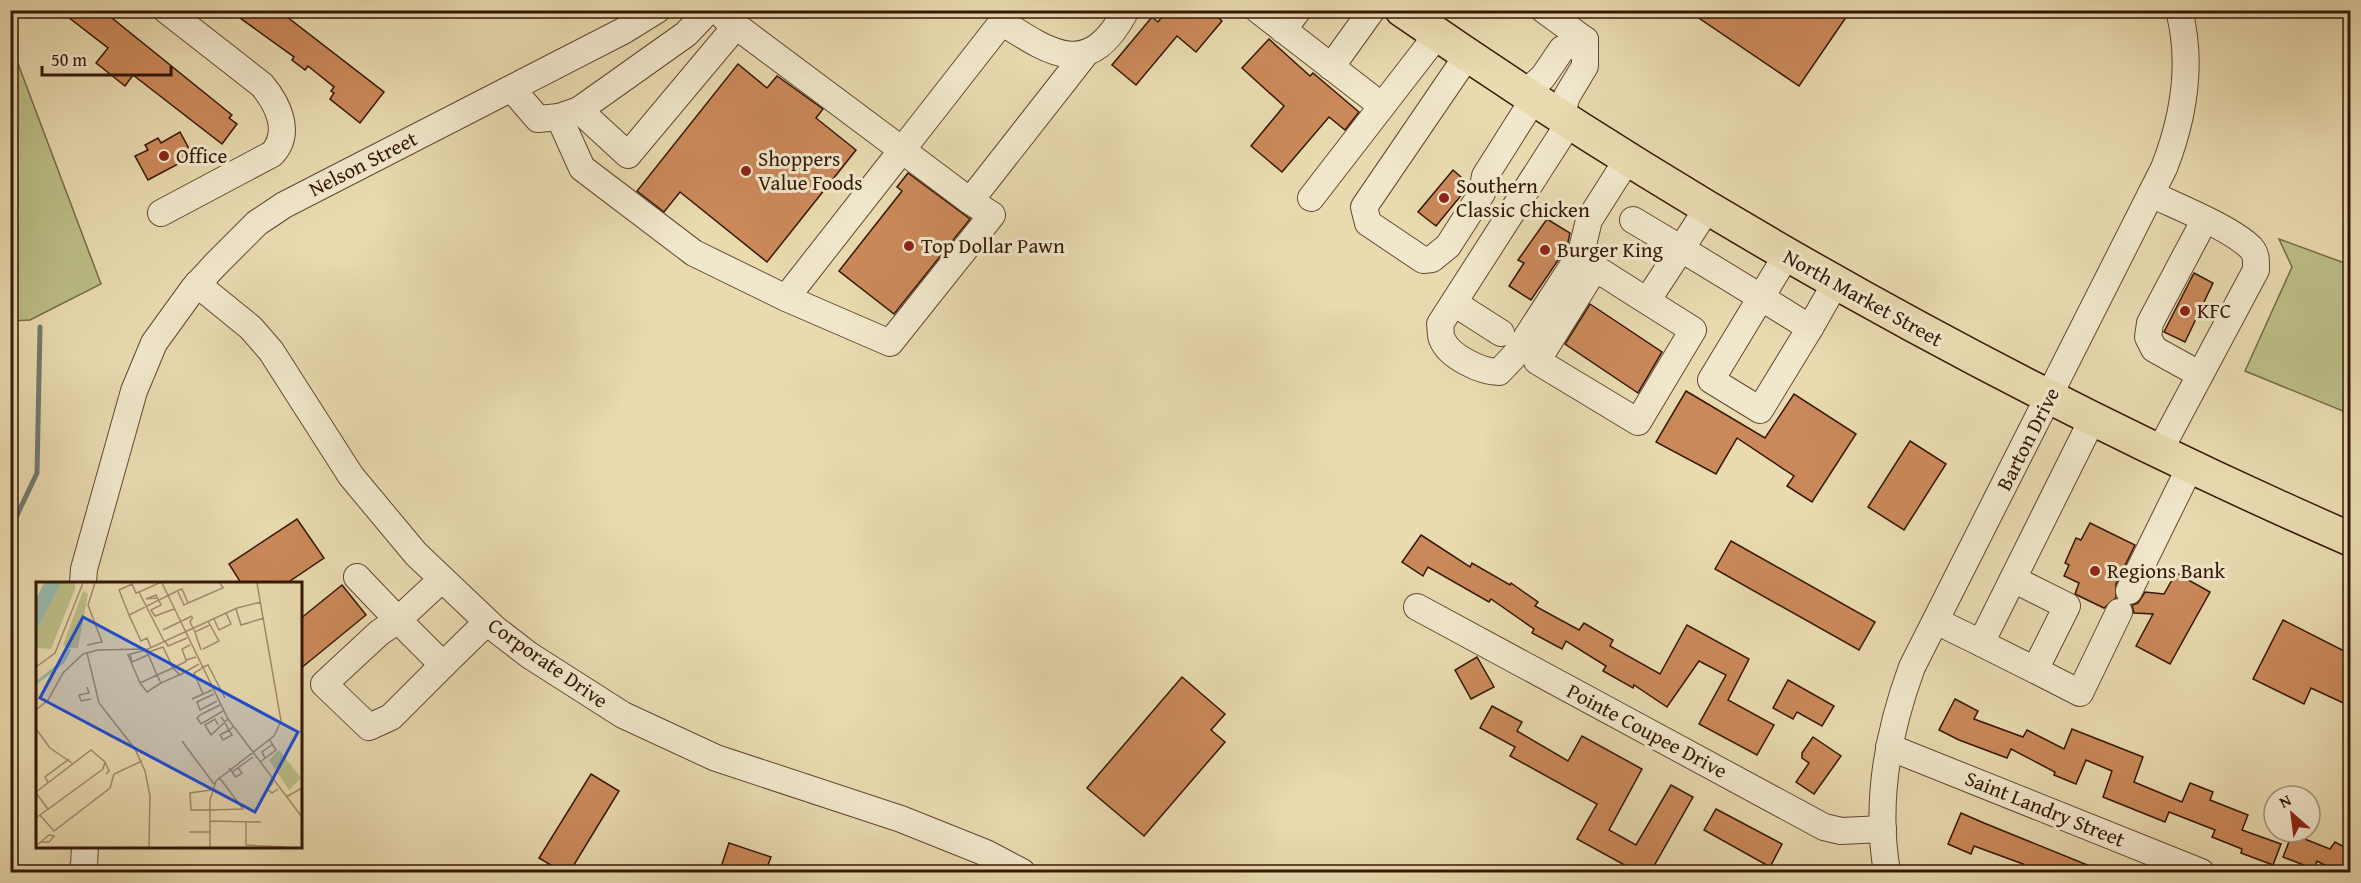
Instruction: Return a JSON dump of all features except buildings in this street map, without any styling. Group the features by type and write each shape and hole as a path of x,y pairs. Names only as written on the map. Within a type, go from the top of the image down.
{"main road":[{"name":"North Market Street","path":"1402,10 1528,97 1707,209 1835,284 2092,420 2190,467 2350,538"}],"street":[{"path":"161,213 272,154 282,139 282,127 276,105 262,85 166,10"},
{"name":"Nelson Street","path":"82,582 134,391 154,343 197,284 238,241 284,205 623,32 657,10"},
{"path":"786,298 902,150 1001,14 1055,54 1073,56 1094,51 1116,30 1126,10"},
{"path":"1258,10 1291,20 1331,67 1382,106"},
{"path":"1331,67 1372,10"},
{"path":"1544,10 1585,40"},
{"name":"Barton Drive","path":"1887,873 1882,830 1889,747 1897,712 1912,667 2151,194 2173,144 2186,84 2185,47 2179,10"},
{"path":"512,89 538,119 569,114 686,34 721,16"},
{"path":"569,114 628,155 721,16"},
{"path":"569,114 582,168 694,253 786,298 890,343 992,215 721,16"},
{"path":"1311,198 1437,35"},
{"path":"1467,56 1364,207 1368,223 1423,260 1432,259 1448,246 1482,194 1485,176 1528,97 1562,49 1585,40"},
{"path":"1585,40 1585,66 1567,96 1565,120 1440,324 1442,340 1455,355 1489,372 1499,372 1515,355 1581,253 1589,220 1628,160"},
{"path":"970,201 1086,53"},
{"path":"2151,194 2237,238 2252,249 2256,258 2256,270 2159,452"},
{"path":"1647,302 1707,209"},
{"path":"1633,220 1810,328"},
{"path":"2199,374 2154,349 2148,337 2150,323 2204,221"},
{"path":"1786,256 1711,380 1760,410 1835,284"},
{"path":"1595,268 1647,302 1694,330 1638,422 1537,361 1595,268"},
{"name":"Corporate Drive","path":"197,284 250,328 271,351 351,476 388,524 441,580 487,622 566,681 659,734 755,773 858,804 922,827 986,853 1022,873"},
{"path":"1454,303 1501,333"},
{"path":"1981,643 2092,420"},
{"path":"1936,621 2080,693 2190,467"},
{"path":"357,577 443,665"},
{"path":"2013,579 2067,606 2035,670"},
{"path":"441,580 324,684 369,727 391,717 487,622"},
{"name":"Pointe Coupee Drive","path":"1417,608 1824,827 1841,831 1882,830"},
{"name":"Saint Landry Street","path":"1889,747 2200,873"},
{"path":"81,873 85,847"}],"green space":[{"path":"11,45 101,284 30,320 11,321"},
{"path":"2279,239 2350,265 2350,414 2245,371 2292,267"}],"waterway":[{"path":"10,530 37,473 40,327"}],"place":[{"name":"Office","path":"164,156"},
{"name":"Shoppers Value Foods","path":"746,171"},
{"name":"Southern Classic Chicken","path":"1444,198"},
{"name":"Top Dollar Pawn","path":"909,246"},
{"name":"Burger King","path":"1545,250"},
{"name":"KFC","path":"2185,311"},
{"name":"Regions Bank","path":"2095,571"}]}
